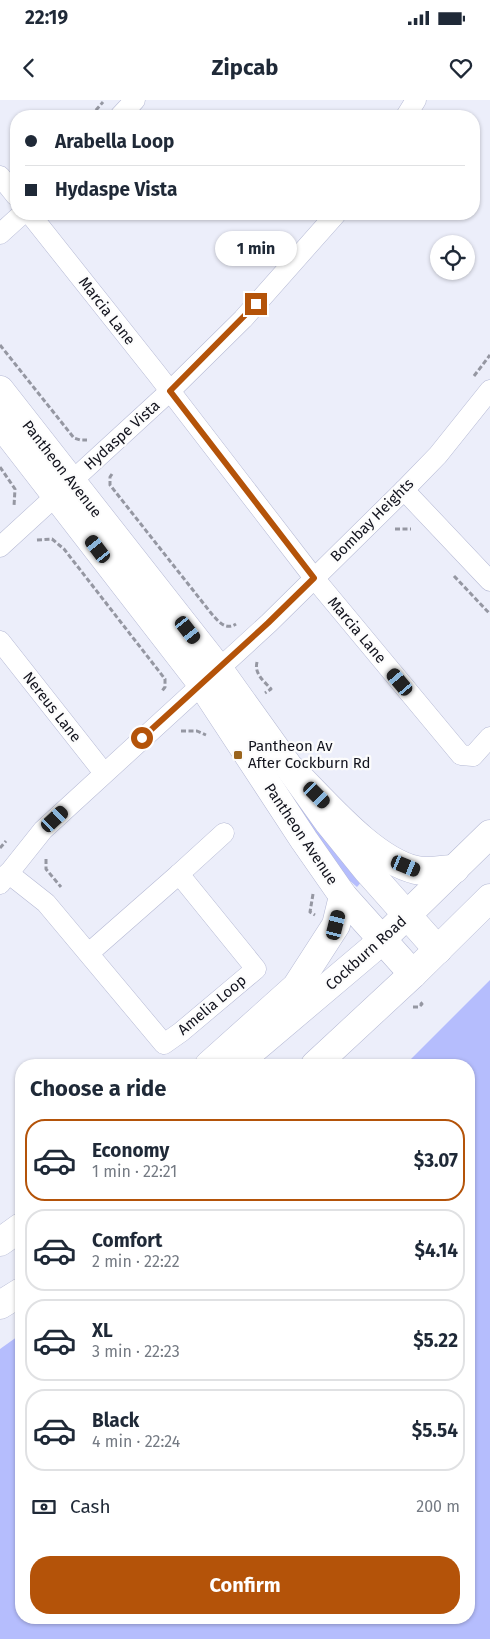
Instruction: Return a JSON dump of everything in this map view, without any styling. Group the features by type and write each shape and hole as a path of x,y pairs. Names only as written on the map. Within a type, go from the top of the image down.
{"main road":[{"name":"Pantheon Avenue","path":"0,390 64,488 209,676 291,769 329,823 367,870 438,950"},
{"name":"Pantheon Avenue","path":"0,422 64,488"},
{"name":"Pantheon Avenue","path":"209,676 304,840 343,896 413,974"},
{"path":"291,769 369,846 377,851 417,871 455,869"},
{"name":"Cockburn Road","path":"242,1059 383,939 490,834"},
{"path":"216,1059 296,987 336,925 343,896"},
{"path":"321,1059 413,974 490,898"},
{"path":"0,1242 15,1231"},
{"path":"0,1305 15,1296"}],"street":[{"path":"126,110 135,100"},
{"path":"0,176 10,188"},
{"path":"0,234 15,220"},
{"name":"Marcia Lane","path":"35,220 314,578 461,755 473,756 490,738"},
{"name":"Hydaspe Vista","path":"0,547 170,391 243,319 331,220"},
{"name":"Bombay Heights","path":"4,879 43,830 268,623 404,490 438,455 490,390"},
{"path":"404,490 490,581"},
{"name":"Nereus Lane","path":"0,641 104,773"},
{"path":"89,954 224,833"},
{"name":"Amelia Loop","path":"4,879 46,903 164,1044 256,969 179,874"}],"path":[{"path":"97,110 106,100"},
{"path":"0,345 74,438 87,440 93,433"},
{"path":"472,378 490,354"},
{"path":"0,468 15,490 13,509"},
{"path":"114,470 110,476 110,485 211,612 222,625 234,626 240,620"},
{"path":"390,534 396,528 410,528 416,535"},
{"path":"36,540 52,539 64,549 165,679 165,687 157,696"},
{"path":"450,571 490,614"},
{"path":"259,657 256,666 258,674 271,689 264,694"},
{"path":"174,736 181,730 197,731 211,738"},
{"path":"47,857 45,862 46,868 63,889"},
{"path":"310,886 313,892 310,912 316,916"}],"shaded area":[{"path":"281,772 362,881 357,887 342,874 292,799"},
{"path":"490,980 490,1639 0,1639 0,1349 15,1338 15,1624 475,1624 475,1059 411,1059"}],"place":[{"name":"Pantheon Av After Cockburn Rd","path":"238,755"}],"route":[{"path":"142,738 268,623 314,578 170,391 256,304"}]}
